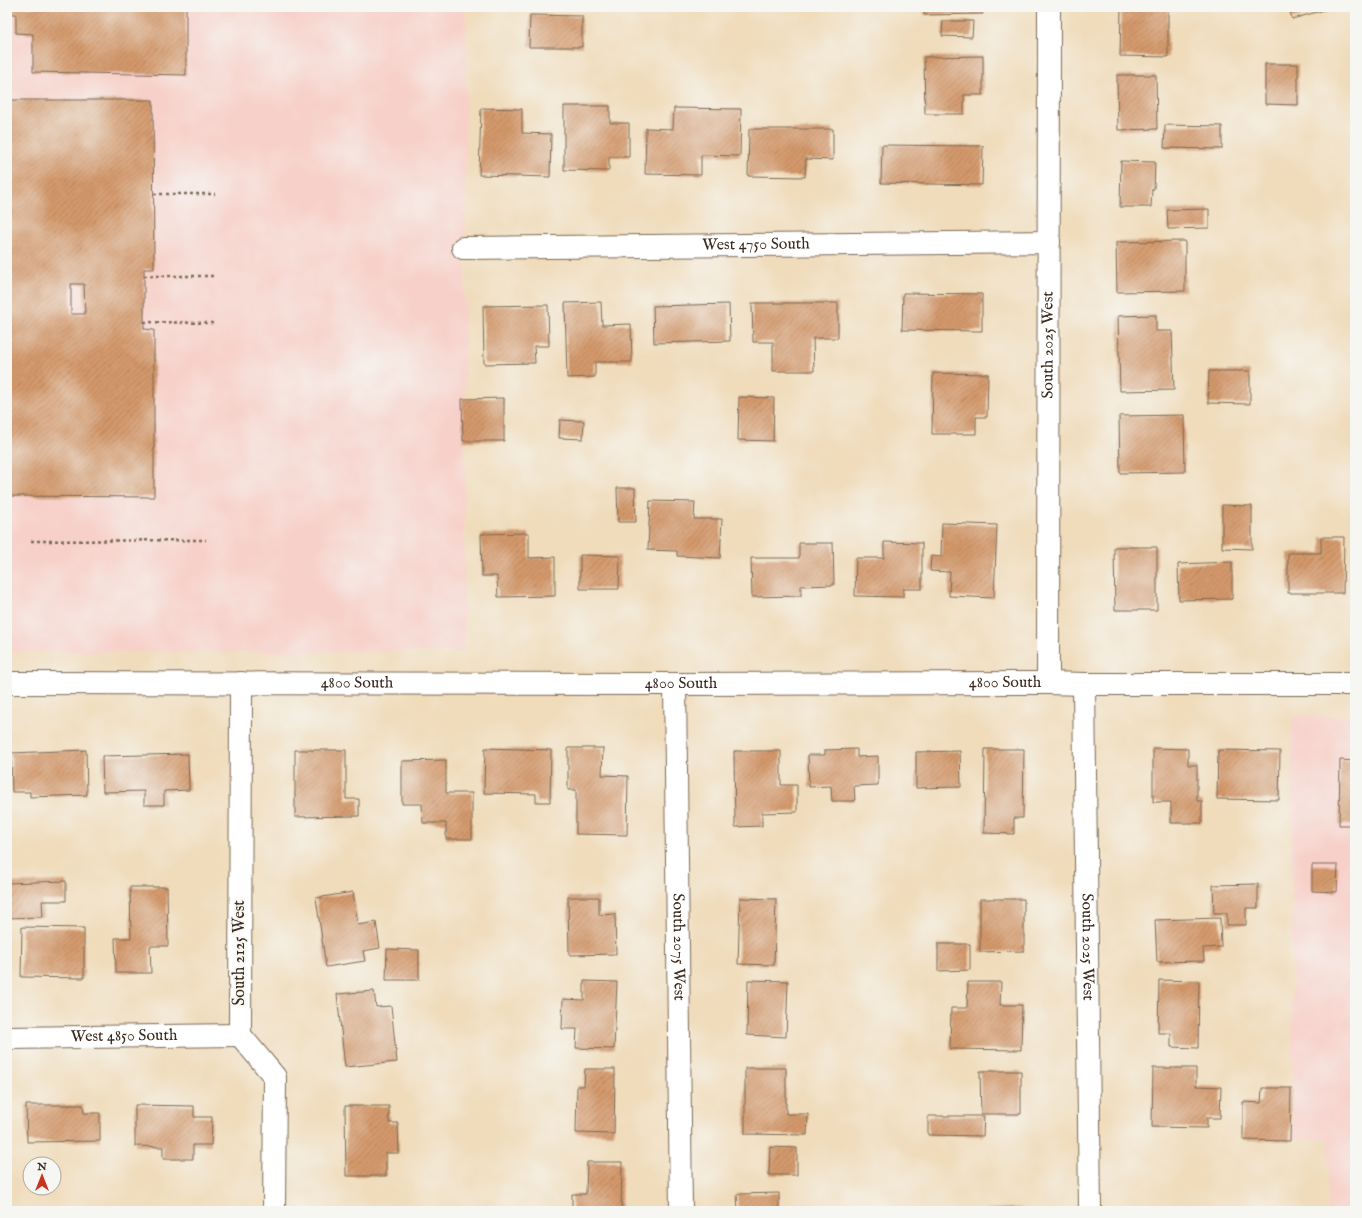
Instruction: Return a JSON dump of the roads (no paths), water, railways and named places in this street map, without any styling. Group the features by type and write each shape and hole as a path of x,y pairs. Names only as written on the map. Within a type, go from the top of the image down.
{"street":[{"name":"South 2025 West","path":"1048,683 1049,7"},
{"name":"West 4750 South","path":"463,248 1049,242"},
{"name":"4800 South","path":"7,683 1355,684"},
{"name":"South 2125 West","path":"240,1035 241,683"},
{"name":"South 2075 West","path":"675,684 681,1211"},
{"name":"South 2025 West","path":"1084,684 1090,1211"},
{"name":"West 4850 South","path":"7,1038 240,1035"},
{"path":"240,1035 275,1077 274,1211"}]}
